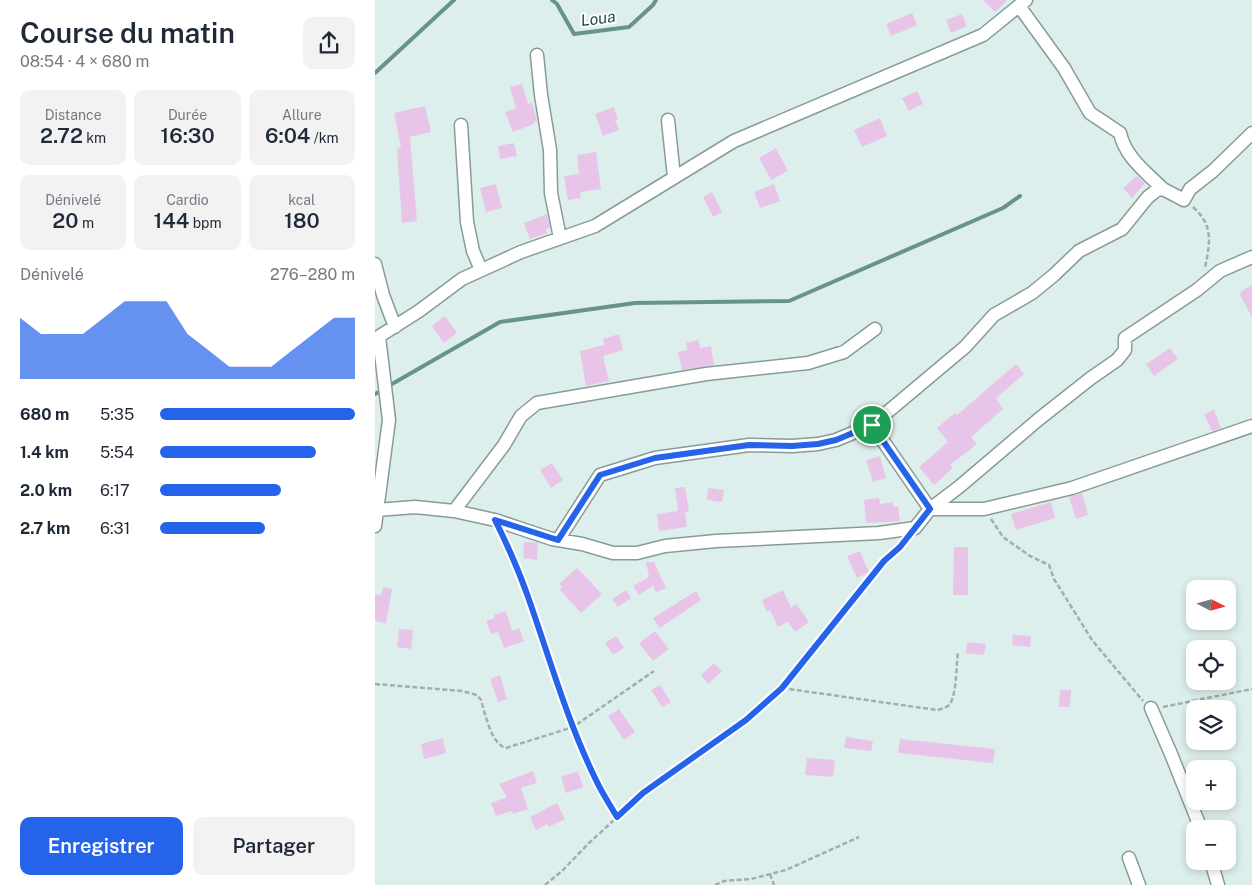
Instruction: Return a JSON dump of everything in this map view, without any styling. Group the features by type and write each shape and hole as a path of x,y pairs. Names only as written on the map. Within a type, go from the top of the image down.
{"street":[{"path":"375,526 389,420 377,338 419,311 462,278 521,252 595,226 734,142 983,34 1023,3 1090,113 1120,133 1122,143 1129,154 1163,189 1184,200 1190,189 1213,171 1252,133"},
{"path":"537,55 550,150 551,193 560,238"},
{"path":"668,120 675,177"},
{"path":"461,125 467,222 473,251 481,270"},
{"path":"558,540 600,475 607,472 663,457 749,445 792,446 818,444 836,440 872,425 965,346 994,315 1032,293 1079,251 1122,229 1148,197 1157,190 1163,189"},
{"path":"377,510 415,506 454,511 495,520 558,540 582,544 613,554 637,553 665,546 716,541 879,534 915,528 930,509 1039,419 1117,360 1125,350 1125,338 1197,290 1220,271 1252,257"},
{"path":"375,264 383,296 395,327"},
{"path":"454,511 504,445 521,416 537,403 706,374 808,363 844,352 875,329"},
{"path":"872,425 930,509"},
{"path":"930,509 984,509 1072,488 1252,426"},
{"path":"1151,708 1197,820"},
{"path":"1129,858 1139,885"},
{"path":"1214,870 1218,885"}],"path":[{"path":"1184,200 1205,218 1209,227 1205,270"},
{"path":"984,509 1003,537 1030,556 1049,565 1054,580 1092,640 1151,708 1179,705 1252,690"},
{"path":"495,520 513,557 573,727 596,781 617,817"},
{"path":"545,885 643,793 746,720 782,688 884,561 900,547 915,528"},
{"path":"782,688 937,710 949,705 953,697 958,652"},
{"path":"375,684 462,691 477,695 481,700 494,738 501,746 506,748 573,727 654,671"},
{"path":"715,885 724,881 751,878 785,870 859,837"},
{"path":"770,874 774,885"}],"building":[{"path":"983,0 1007,0 995,12"},
{"path":"912,13 917,25 891,36 886,24"},
{"path":"962,14 967,26 951,33 946,20"},
{"path":"522,84 528,104 532,102 537,121 513,132 505,112 516,108 510,87"},
{"path":"917,91 923,104 909,111 902,98"},
{"path":"425,106 431,132 410,137 417,221 402,223 397,149 401,148 394,113"},
{"path":"614,107 618,119 615,120 619,130 603,136 595,114"},
{"path":"880,118 887,136 862,147 854,130"},
{"path":"514,143 517,156 500,159 498,146"},
{"path":"776,148 788,171 771,180 759,158"},
{"path":"596,152 601,189 580,192 581,198 568,200 564,176 579,174 577,155"},
{"path":"1137,176 1145,183 1132,198 1123,188"},
{"path":"496,184 502,208 486,212 480,188"},
{"path":"774,184 780,201 760,208 754,192"},
{"path":"712,192 722,212 713,217 703,197"},
{"path":"547,214 550,228 546,229 547,233 530,239 524,223"},
{"path":"1252,285 1252,317 1240,292"},
{"path":"445,316 457,333 444,343 432,326"},
{"path":"619,334 623,350 603,356 609,381 586,386 580,351 604,345 603,339"},
{"path":"699,340 700,348 711,346 714,365 682,370 678,352 687,350 686,343"},
{"path":"1170,348 1178,359 1154,376 1146,364"},
{"path":"1016,364 1024,374 996,398 1003,409 971,437 977,444 950,465 953,468 934,485 919,467 948,442 937,428 955,413 957,415"},
{"path":"1214,410 1221,428 1212,431 1204,414"},
{"path":"880,456 886,478 873,482 866,460"},
{"path":"552,463 563,480 551,488 540,470"},
{"path":"685,487 689,511 685,512 687,527 659,531 657,514 678,511 675,488"},
{"path":"708,488 724,490 722,502 707,500"},
{"path":"1082,493 1088,515 1076,519 1069,497"},
{"path":"879,498 880,504 893,502 893,506 898,506 900,521 866,523 864,500"},
{"path":"1051,502 1055,518 1016,530 1011,514"},
{"path":"524,542 538,543 537,560 523,558"},
{"path":"954,547 968,547 968,595 953,595"},
{"path":"860,551 869,572 857,578 847,556"},
{"path":"646,562 654,562 666,588 656,592 653,586 639,595 633,586 649,577"},
{"path":"577,568 602,594 581,613 560,590 562,587 559,584"},
{"path":"383,587 392,589 386,623 375,621 375,594 381,595"},
{"path":"626,590 631,598 618,607 612,599"},
{"path":"783,590 791,608 796,604 809,622 795,632 788,622 778,627 770,610 767,612 762,600"},
{"path":"696,591 701,600 660,628 653,618"},
{"path":"506,611 512,631 519,628 524,641 504,648 498,632 491,634 486,621 495,618 494,615"},
{"path":"399,629 413,630 411,649 397,647"},
{"path":"655,631 669,649 653,661 639,643"},
{"path":"1013,635 1031,636 1030,647 1012,645"},
{"path":"616,636 624,648 613,655 605,643"},
{"path":"967,642 986,644 984,655 966,653"},
{"path":"714,663 722,671 708,684 701,675"},
{"path":"500,675 507,699 498,702 490,679"},
{"path":"660,685 671,702 662,707 651,690"},
{"path":"1060,690 1071,690 1070,707 1059,707"},
{"path":"619,709 635,732 624,740 608,716"},
{"path":"846,737 873,741 871,751 844,748"},
{"path":"443,738 446,753 424,759 421,744"},
{"path":"900,739 995,749 993,763 898,753"},
{"path":"807,758 835,760 833,777 805,775"},
{"path":"533,771 537,783 521,788 528,809 513,814 512,811 496,816 491,803 507,797 499,784"},
{"path":"578,771 583,787 566,793 561,777"},
{"path":"557,803 565,819 549,827 547,824 536,830 530,817"}],"waterway":[{"name":"Loua","path":"375,73 454,0"},
{"name":"Loua","path":"552,0 557,4 574,34 629,27 656,0"},
{"path":"392,384 500,322 635,303 789,301 1003,208 1020,196"},
{"path":"375,394 379,392"}],"route":[{"path":"872,425 930,509 900,547 884,561 782,688 746,720 643,793 617,817 596,781 573,727 513,557 495,520 558,540 600,475 655,458 749,445 792,446 818,444 836,440 872,425"}]}
